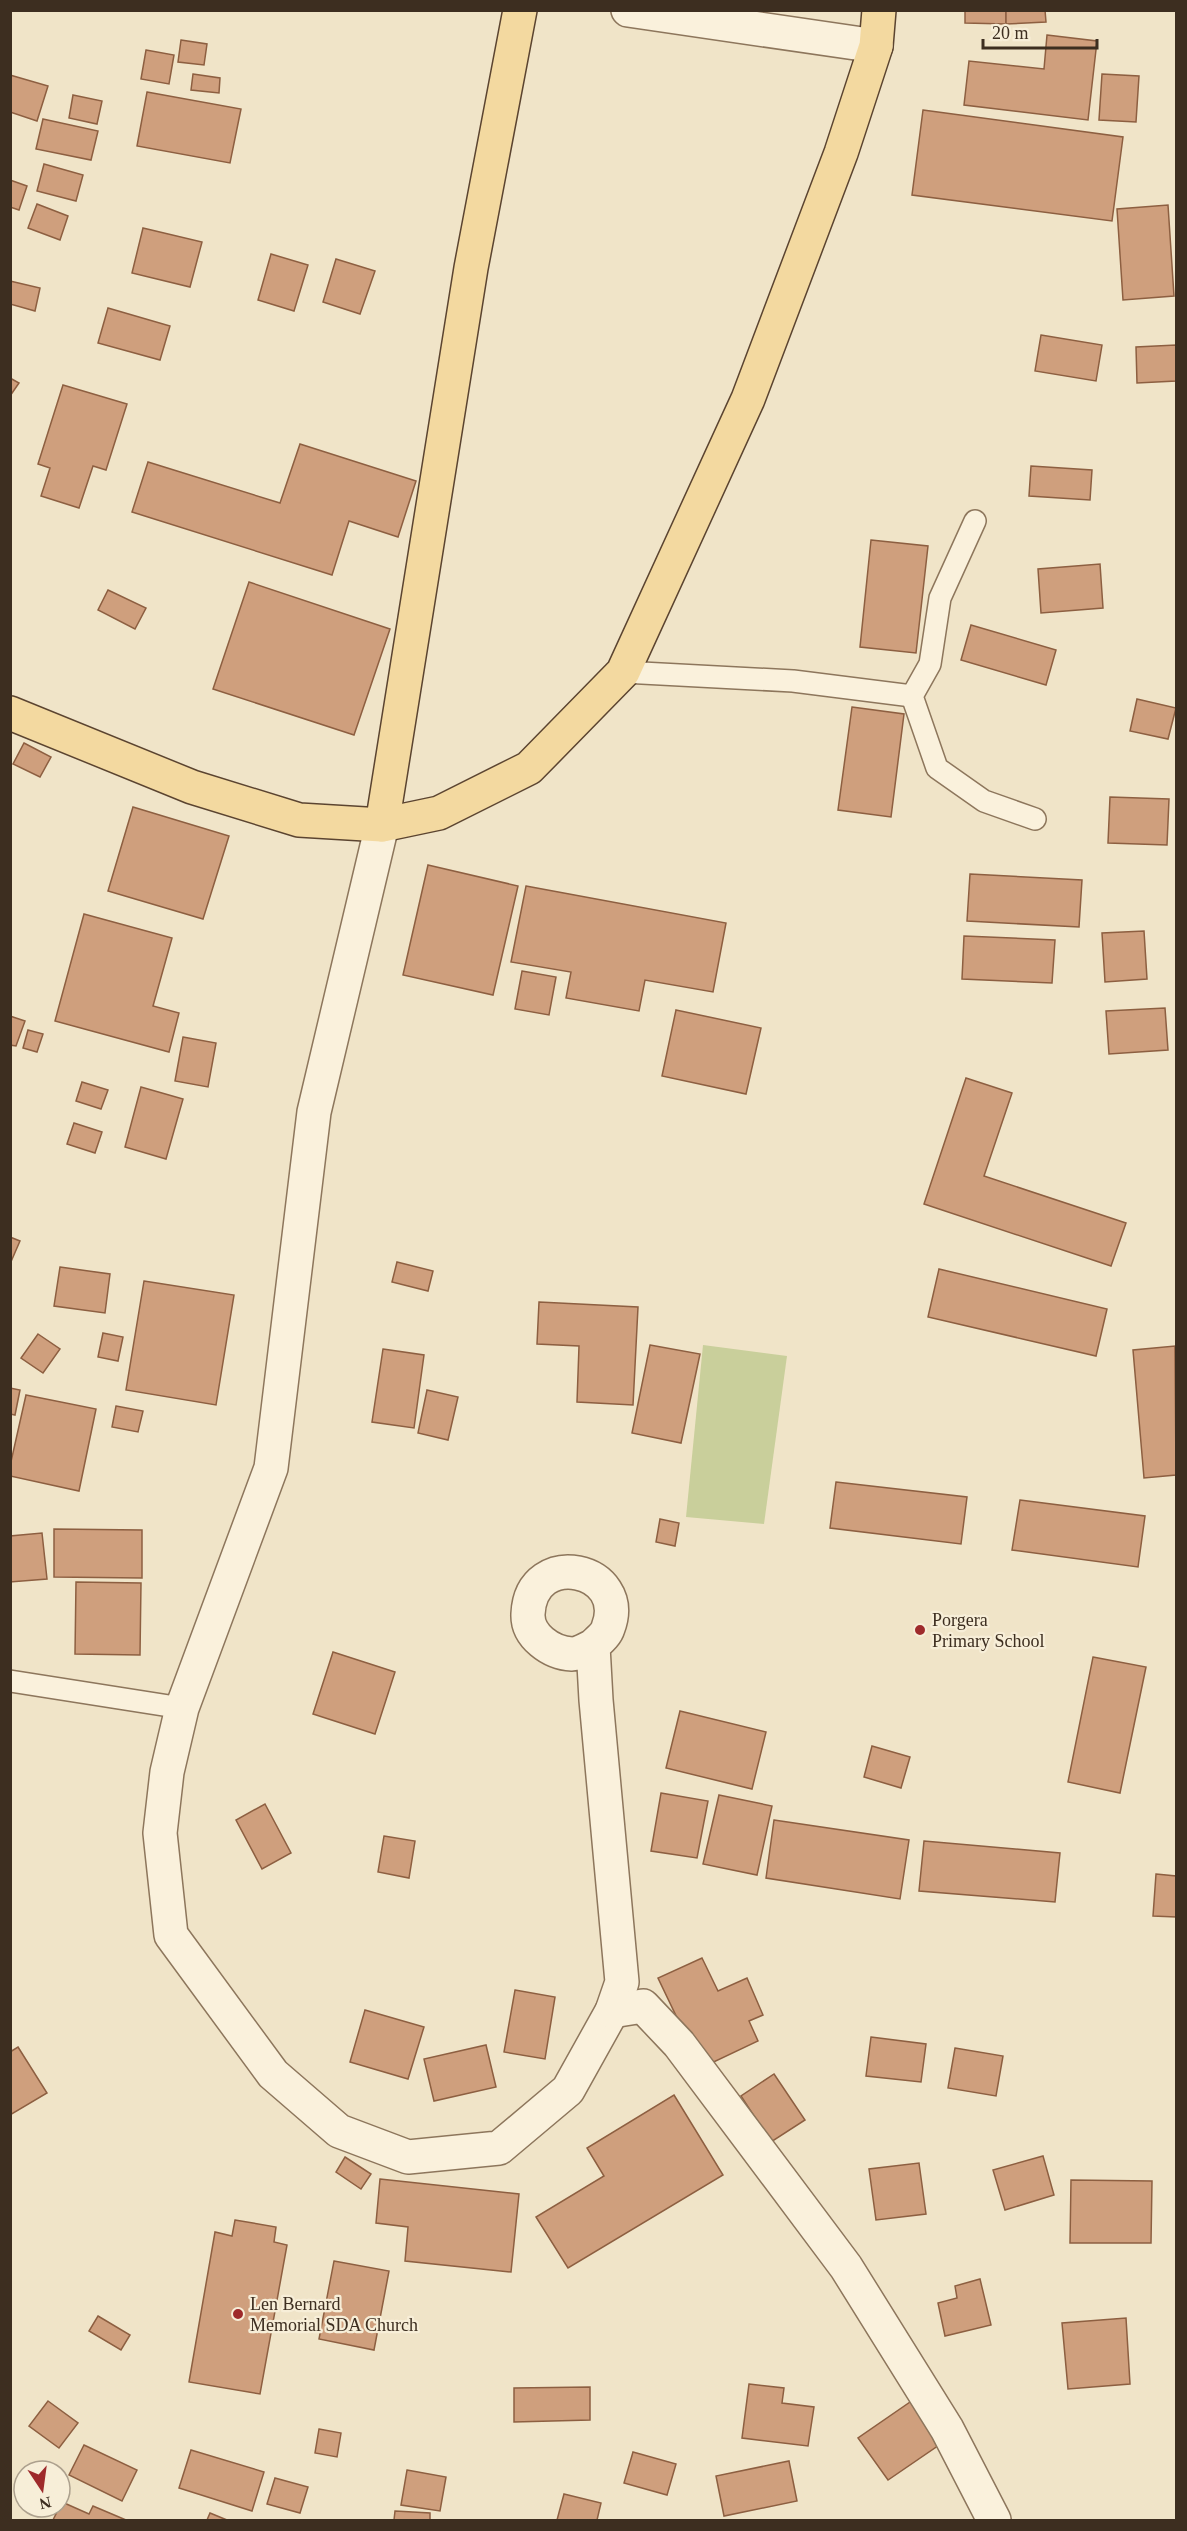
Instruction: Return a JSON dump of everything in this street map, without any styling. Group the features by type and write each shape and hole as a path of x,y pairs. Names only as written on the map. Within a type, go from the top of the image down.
{"main road":[{"path":"382,825 471,268 520,10"},
{"path":"10,713 192,787 299,820 382,825 439,813 530,768 623,672 748,399 841,153 876,46 879,10"}],"street":[{"path":"628,10 876,46"},
{"path":"382,825 314,1112 271,1468 182,1708 167,1772 160,1833 171,1935 273,2074 339,2131 408,2157 499,2148 568,2090 612,2011 622,1983 593,1647"},
{"path":"612,2011 643,2006 679,2044 846,2267 947,2428 994,2520"}],"lane":[{"path":"975,521 940,598 930,664 912,696 937,768 984,801 1035,819"},
{"path":"623,672 793,681 912,696"},
{"path":"10,1681 182,1708"}],"green space":[{"path":"703,1345 787,1356 764,1524 686,1517"}],"building":[{"path":"965,10 1006,10 1006,24 965,23"},
{"path":"1006,10 1045,10 1046,22 1006,24"},
{"path":"1047,35 1097,41 1088,120 964,105 969,61 1044,69"},
{"path":"181,40 207,44 204,65 178,62"},
{"path":"146,50 174,55 169,84 141,79"},
{"path":"193,74 220,78 219,93 191,90"},
{"path":"1102,74 1139,76 1136,122 1099,120"},
{"path":"10,75 48,86 37,121 10,112"},
{"path":"147,92 241,109 230,163 137,146"},
{"path":"73,95 102,101 97,124 69,118"},
{"path":"923,110 1123,137 1112,221 912,195"},
{"path":"43,119 98,131 91,160 36,149"},
{"path":"44,164 83,175 76,201 37,191"},
{"path":"10,180 27,186 19,210 10,207"},
{"path":"37,204 68,216 60,240 28,228"},
{"path":"1168,205 1174,296 1123,300 1117,209"},
{"path":"143,228 202,242 190,287 132,273"},
{"path":"271,254 308,265 294,311 258,300"},
{"path":"336,259 375,271 360,314 323,302"},
{"path":"10,281 40,288 35,311 10,304"},
{"path":"108,308 170,326 160,360 98,343"},
{"path":"1041,335 1102,345 1096,381 1035,371"},
{"path":"1176,345 1176,381 1137,383 1136,347"},
{"path":"10,378 19,383 10,396"},
{"path":"63,385 127,404 106,470 93,466 79,508 41,496 50,468 38,464"},
{"path":"300,444 416,481 398,537 349,521 332,575 132,512 148,462 280,503"},
{"path":"1031,466 1092,470 1090,500 1029,496"},
{"path":"871,540 928,546 916,653 860,647"},
{"path":"1100,564 1103,608 1041,613 1038,569"},
{"path":"249,582 390,629 354,735 213,689"},
{"path":"108,590 146,608 135,629 98,610"},
{"path":"971,625 1056,650 1046,685 961,660"},
{"path":"1137,699 1176,708 1168,739 1130,731"},
{"path":"852,707 904,714 891,817 838,810"},
{"path":"24,743 51,757 40,777 13,764"},
{"path":"1110,797 1169,799 1167,845 1108,843"},
{"path":"133,807 229,836 203,919 108,891"},
{"path":"428,865 518,886 493,995 403,975"},
{"path":"970,874 1082,880 1079,927 967,921"},
{"path":"526,886 726,923 713,992 645,980 639,1011 566,998 571,972 511,962"},
{"path":"84,914 172,938 153,1006 179,1013 169,1052 55,1021"},
{"path":"1144,931 1147,979 1105,982 1102,933"},
{"path":"964,936 1055,940 1052,983 962,979"},
{"path":"522,971 556,977 549,1015 515,1009"},
{"path":"1165,1008 1168,1050 1109,1054 1106,1011"},
{"path":"676,1010 761,1028 746,1094 662,1076"},
{"path":"10,1016 25,1021 16,1046 10,1045"},
{"path":"28,1030 43,1034 37,1052 23,1048"},
{"path":"183,1037 216,1043 208,1087 175,1081"},
{"path":"966,1078 1012,1093 984,1176 1126,1223 1111,1266 924,1204"},
{"path":"82,1082 108,1090 101,1109 76,1101"},
{"path":"141,1087 183,1099 166,1159 125,1147"},
{"path":"74,1123 102,1132 95,1153 67,1144"},
{"path":"10,1237 20,1241 10,1264"},
{"path":"397,1262 433,1271 428,1291 392,1282"},
{"path":"60,1267 110,1274 105,1313 54,1306"},
{"path":"939,1269 1107,1309 1096,1356 928,1317"},
{"path":"144,1281 234,1295 216,1405 126,1390"},
{"path":"539,1302 638,1307 633,1405 577,1402 579,1346 537,1344"},
{"path":"103,1333 123,1337 118,1361 98,1357"},
{"path":"38,1334 60,1349 43,1373 21,1358"},
{"path":"650,1345 700,1354 681,1443 632,1433"},
{"path":"1175,1346 1176,1475 1144,1478 1133,1350"},
{"path":"383,1349 424,1355 414,1428 372,1422"},
{"path":"10,1388 20,1390 15,1415 10,1414"},
{"path":"427,1390 458,1397 448,1440 418,1433"},
{"path":"26,1395 96,1409 79,1491 10,1476 10,1466"},
{"path":"116,1406 143,1411 138,1432 112,1427"},
{"path":"836,1482 967,1497 961,1544 830,1528"},
{"path":"1020,1500 1145,1516 1138,1567 1012,1550"},
{"path":"660,1519 679,1523 675,1546 656,1542"},
{"path":"54,1529 142,1530 142,1578 54,1577"},
{"path":"42,1533 47,1579 10,1582 10,1536"},
{"path":"76,1582 141,1583 140,1655 75,1654"},
{"path":"333,1652 395,1672 375,1734 313,1714"},
{"path":"1093,1657 1146,1667 1120,1793 1068,1782"},
{"path":"680,1711 766,1732 752,1789 666,1768"},
{"path":"872,1746 910,1757 901,1788 864,1777"},
{"path":"661,1793 708,1801 697,1858 651,1851"},
{"path":"719,1795 772,1806 757,1875 703,1864"},
{"path":"265,1804 291,1853 262,1869 236,1820"},
{"path":"774,1820 909,1840 900,1899 766,1878"},
{"path":"384,1836 415,1841 409,1878 378,1872"},
{"path":"924,1841 1060,1853 1055,1902 919,1891"},
{"path":"1156,1874 1176,1876 1176,1917 1153,1916"},
{"path":"702,1958 718,1991 747,1978 763,2015 749,2021 758,2041 701,2068 658,1978"},
{"path":"515,1990 555,1997 545,2059 504,2052"},
{"path":"365,2010 424,2027 408,2079 350,2062"},
{"path":"871,2037 926,2044 921,2082 866,2076"},
{"path":"486,2045 496,2087 434,2101 424,2059"},
{"path":"18,2047 47,2093 10,2115 10,2052"},
{"path":"955,2048 1003,2056 996,2096 948,2088"},
{"path":"774,2074 805,2120 771,2142 741,2096"},
{"path":"674,2095 723,2175 568,2268 536,2217 604,2176 587,2148"},
{"path":"1043,2156 1054,2195 1005,2210 993,2170"},
{"path":"345,2157 371,2174 361,2189 336,2172"},
{"path":"919,2163 926,2214 876,2220 869,2169"},
{"path":"380,2179 519,2194 511,2272 405,2261 408,2227 376,2223"},
{"path":"1071,2180 1152,2181 1151,2243 1070,2243"},
{"name":"Len Bernard Memorial SDA Church","path":"235,2220 276,2227 274,2242 287,2245 260,2394 189,2382 215,2232 232,2236"},
{"path":"334,2261 389,2271 374,2350 319,2339"},
{"path":"980,2279 991,2325 945,2336 938,2303 957,2298 955,2286"},
{"path":"98,2316 130,2335 121,2350 89,2331"},
{"path":"1126,2318 1130,2384 1068,2389 1062,2323"},
{"path":"749,2384 784,2388 782,2403 814,2407 808,2446 742,2438"},
{"path":"590,2387 590,2420 514,2422 514,2388"},
{"path":"913,2400 942,2443 888,2480 858,2438"},
{"path":"48,2401 78,2423 59,2448 29,2426"},
{"path":"319,2429 341,2433 337,2457 315,2453"},
{"path":"84,2445 137,2470 122,2501 72,2476 72,2469"},
{"path":"191,2450 264,2472 252,2511 179,2488"},
{"path":"633,2452 676,2464 667,2495 624,2483"},
{"path":"789,2461 797,2501 724,2516 716,2476"},
{"path":"407,2470 446,2477 440,2511 401,2505"},
{"path":"275,2478 308,2487 300,2513 267,2504"},
{"path":"564,2494 601,2503 597,2520 557,2520"},
{"path":"72,2506 89,2514 93,2506 126,2520 53,2520 72,2519"},
{"path":"395,2511 430,2513 430,2520 394,2520"},
{"path":"210,2513 227,2520 207,2520"}],"place":[{"name":"Porgera Primary School","path":"920,1630"},
{"name":"Len Bernard Memorial SDA Church","path":"238,2314"}]}
